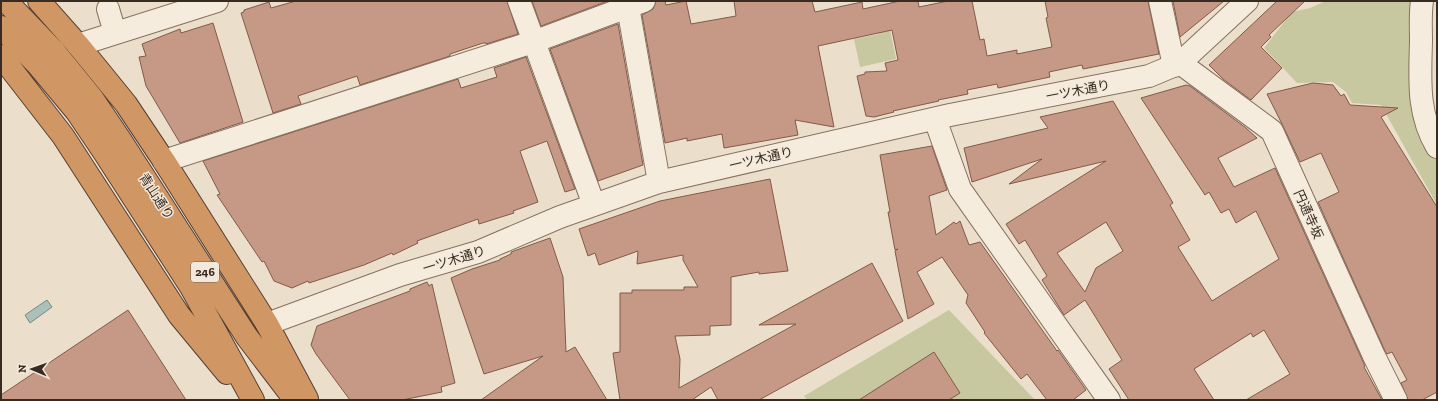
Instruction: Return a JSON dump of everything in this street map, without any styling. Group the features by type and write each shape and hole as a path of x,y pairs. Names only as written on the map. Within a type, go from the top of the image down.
{"highway":[{"name":"青山通り","path":"6,1 53,50 92,98 113,146 253,400"},
{"path":"39,1 78,45 126,104 164,161 267,324 308,400"},
{"name":"青山通り","path":"1,27 37,64 77,112 113,146 247,337 295,400"},
{"path":"1,56 62,136 179,315 249,400"}],"street":[{"path":"78,45 217,1"},
{"path":"519,1 594,205"},
{"path":"1160,1 1177,64"},
{"name":"一ツ木通り","path":"267,324 400,275 478,252 560,217 659,182 935,119 1149,76 1177,64 1247,1"},
{"path":"1422,1 1419,88 1422,112 1430,135 1437,147"},
{"path":"164,161 533,42 636,4 659,182"},
{"name":"円通寺坂","path":"1177,64 1272,131 1374,356 1396,400"},
{"path":"935,119 960,189 1109,400"}],"green space":[{"path":"1326,1 1426,1 1426,101 1437,125 1437,205 1381,105 1352,103 1346,92 1333,82 1297,83 1264,48 1292,12 1310,8"},
{"path":"888,20 896,59 860,67 854,39 879,34 876,22"},
{"path":"949,310 1035,400 807,400 804,396"}],"shaded area":[{"path":"47,300 52,307 30,323 25,315"}],"building":[{"path":"296,1 507,1 518,34 486,44 483,43 450,54 450,56 360,85 357,76 298,96 301,104 273,113 241,13 244,12 244,10 269,2 271,8"},
{"path":"532,1 608,1 541,26"},
{"path":"656,1 665,1 666,5 686,1 691,24 736,16 734,1 812,1 815,12 862,2 863,9 900,1 918,1 919,7 948,1 972,1 980,40 984,39 987,56 1017,50 1017,54 1052,47 1046,18 1048,17 1045,1 1148,1 1159,54 1083,69 1082,65 1049,72 1050,77 998,88 997,84 967,90 968,94 893,111 894,112 874,117 866,116 857,76 865,74 865,72 887,71 885,63 898,60 892,30 818,46 834,127 795,120 798,135 724,148 722,134 687,141 687,138 665,143 642,15 653,9"},
{"path":"1173,1 1224,1 1180,37"},
{"path":"1277,1 1305,1 1269,35 1271,37 1261,47 1282,68 1251,100 1223,79 1209,65"},
{"path":"213,23 243,122 180,143 146,86 139,57 146,56 142,44 180,29 181,33"},
{"path":"618,24 643,165 598,181 550,49"},
{"path":"526,57 575,189 565,192 547,141 520,151 538,202 513,211 514,213 479,224 478,219 417,241 418,243 393,255 392,253 364,265 309,283 308,281 292,288 274,281 264,261 262,262 217,195 220,194 203,161 458,79 461,88 497,77 494,68"},
{"path":"1313,83 1333,85 1341,96 1344,94 1350,105 1398,108 1381,117 1437,207 1437,392 1422,400 1408,400 1401,383 1407,380 1392,352 1387,354 1385,351 1318,202 1339,192 1321,153 1300,162 1267,94"},
{"path":"1186,85 1190,86 1257,138 1218,158 1234,187 1275,168 1365,366 1364,367 1382,400 1246,400 1290,374 1264,330 1253,337 1251,333 1194,369 1214,400 1129,400 1109,369 1122,360 1085,300 1064,315 1042,280 1047,276 1025,240 1019,244 1006,224 1106,161 1009,184 1042,159 972,182 964,148 1048,128 1040,117 1113,101 1173,203 1170,205 1190,240 1178,247 1212,301 1279,259 1256,211 1236,223 1229,209 1221,213 1209,192 1205,195 1141,98","holes":["1106,222 1123,251 1096,268 1085,292 1057,253"]},
{"path":"932,146 947,190 929,196 936,235 954,222 956,224 960,221 969,245 980,242 1086,390 1073,400 1047,400 1027,374 1021,379 984,333 985,332 966,303 968,295 942,257 917,272 934,304 908,319 895,251 898,249 895,250 880,155"},
{"path":"770,179 788,271 759,274 759,272 731,277 731,325 710,326 710,335 675,336 680,359 679,388 796,324 759,325 872,263 903,321 759,400 718,400 711,387 692,400 620,400 613,353 620,352 620,293 632,293 632,290 684,290 684,287 698,287 683,260 683,255 637,264 638,251 599,265 595,253 588,256 579,229 660,201"},
{"path":"550,238 563,277 566,352 575,347 607,400 481,400 543,356 484,374 451,278 472,269 500,260 511,254 511,252"},
{"path":"427,282 429,286 432,284 455,383 441,387 442,392 402,400 350,400 311,345 317,326 410,291 410,289"},
{"path":"128,310 186,400 1,400 1,395"},
{"path":"934,352 960,393 949,400 859,400"}]}
